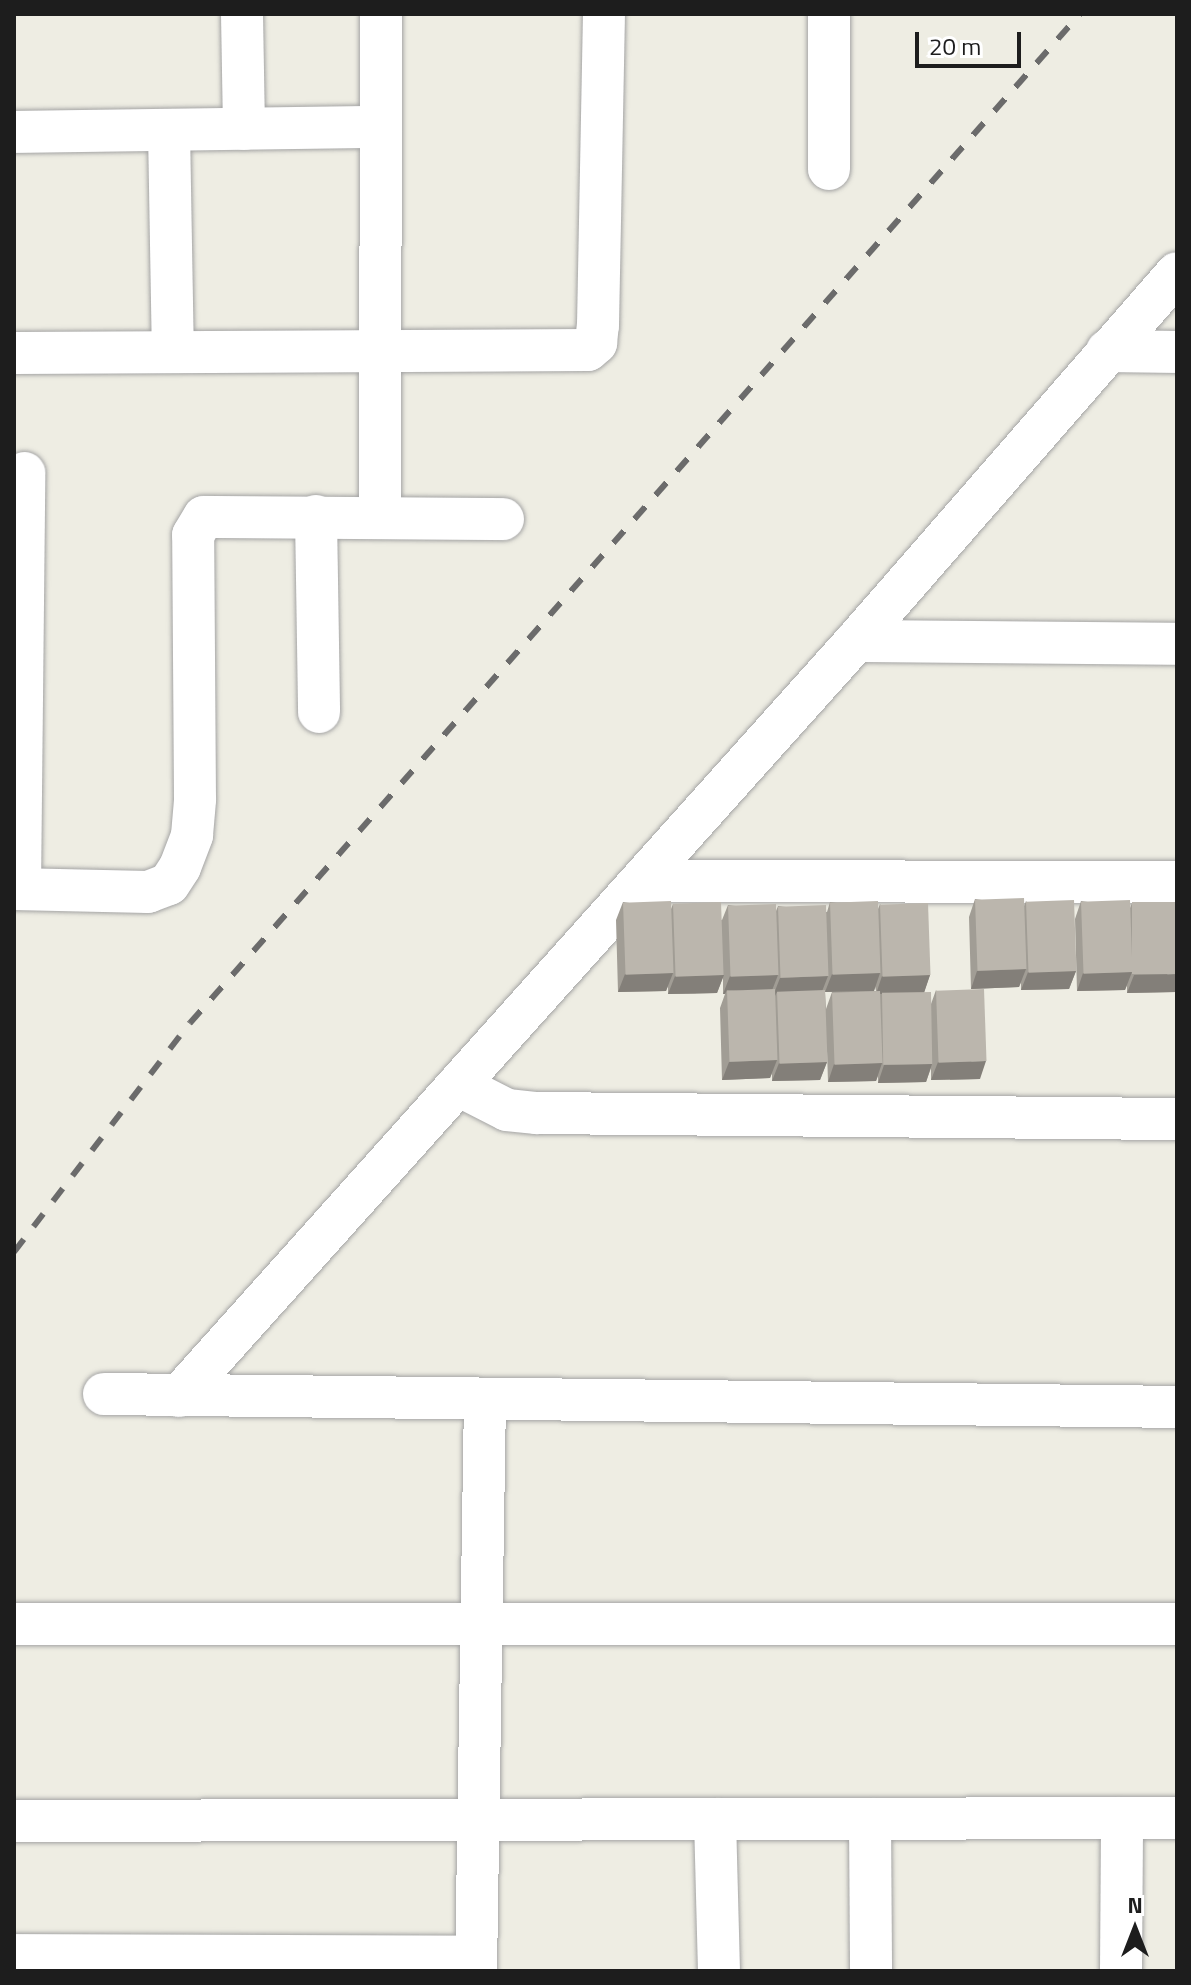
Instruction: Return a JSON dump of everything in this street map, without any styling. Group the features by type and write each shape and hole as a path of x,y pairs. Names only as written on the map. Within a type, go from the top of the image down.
{"street":[{"path":"242,14 244,129"},
{"path":"380,516 381,14"},
{"path":"14,353 381,350 576,354 596,343 604,14"},
{"path":"829,14 829,169"},
{"path":"14,132 381,127"},
{"path":"169,130 173,351"},
{"path":"179,1396 856,641 1177,273"},
{"path":"1107,351 1177,352"},
{"path":"24,473 18,662 17,889 148,892 169,884 192,835 195,799 195,525 215,514 503,519"},
{"path":"316,516 319,712"},
{"path":"856,641 1177,644"},
{"path":"642,881 1177,882"},
{"path":"458,1085 507,1110 537,1113 1177,1119"},
{"path":"104,1394 1177,1407"},
{"path":"14,1955 476,1964 474,1819 485,1399"},
{"path":"14,1624 1177,1624"},
{"path":"1121,1971 1122,1818"},
{"path":"14,1821 1177,1818"},
{"path":"715,1819 719,1971"},
{"path":"870,1819 871,1971"}],"building":[{"path":"1024,898 1026,969 978,971 975,900"},
{"path":"1074,900 1076,971 1029,973 1026,902"},
{"path":"1130,900 1133,972 1084,974 1081,902"},
{"path":"671,901 674,973 626,975 623,903"},
{"path":"878,901 881,973 833,975 830,903"},
{"path":"721,902 724,975 676,977 673,904"},
{"path":"1132,902 1177,902 1177,974 1132,974"},
{"path":"928,903 931,975 883,977 880,905"},
{"path":"776,904 778,975 731,977 728,906"},
{"path":"826,905 828,976 781,978 778,907"},
{"path":"775,989 777,1060 730,1062 727,991"},
{"path":"984,989 987,1061 939,1063 936,991"},
{"path":"825,990 828,1062 780,1064 777,992"},
{"path":"880,991 883,1063 835,1065 832,993"},
{"path":"931,992 932,1064 883,1065 882,993"}],"railway":[{"path":"14,1252 190,1023 1080,14"}]}
